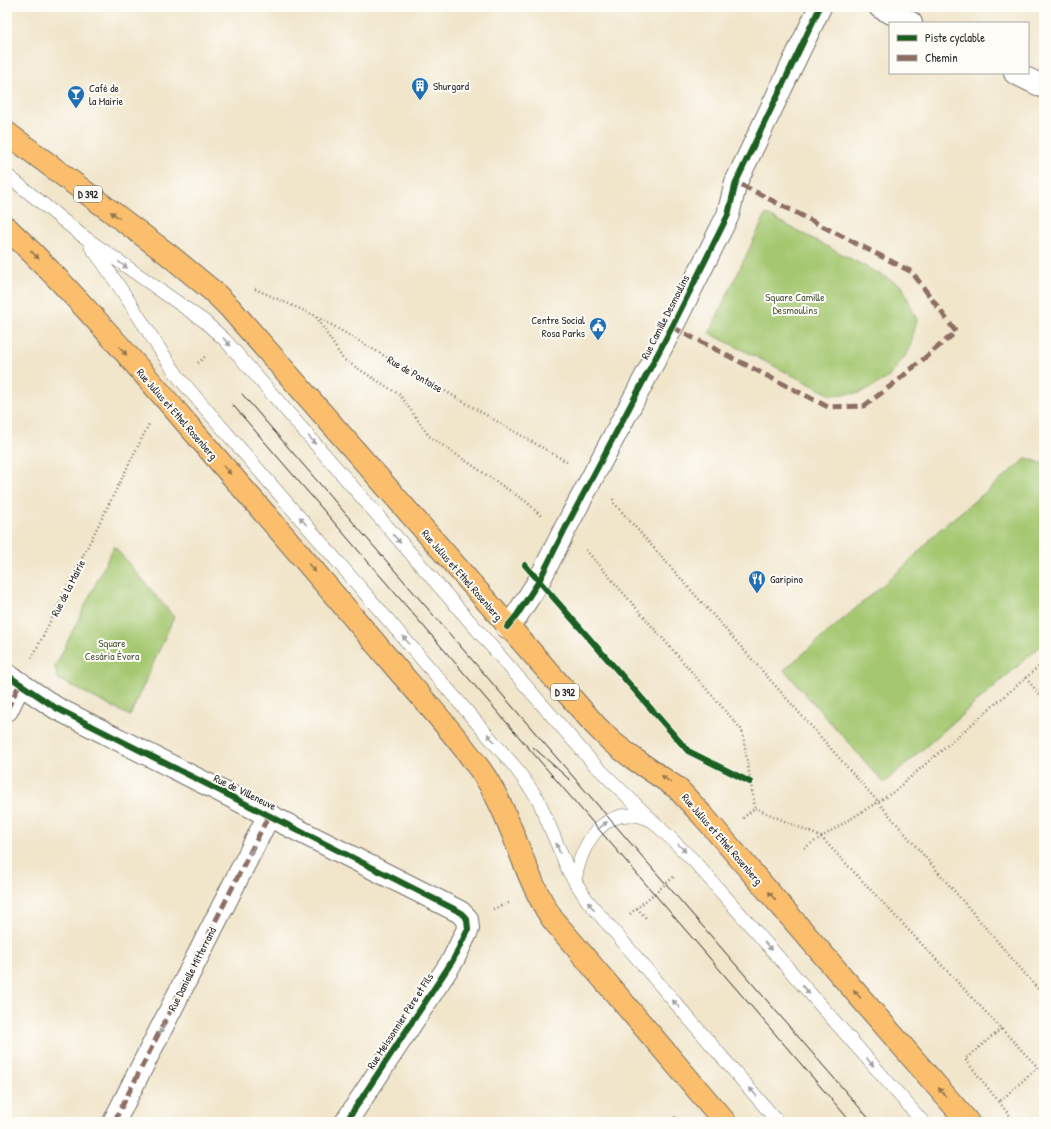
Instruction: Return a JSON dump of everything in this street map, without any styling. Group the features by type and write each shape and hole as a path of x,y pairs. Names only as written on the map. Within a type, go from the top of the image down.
{"main road":[{"name":"Rue Julius et Ethel Rosenberg","path":"7,133 168,255 215,293 230,308 507,626 612,742 634,759 661,776 690,800 968,1122"},
{"name":"Rue Julius et Ethel Rosenberg","path":"7,228 45,265 161,395 309,565 480,768 500,804 533,887 553,920 725,1122"}],"street":[{"name":"Rue Camille Desmoulins","path":"507,626 517,616 539,580 672,327 728,215 736,182 820,7"},
{"path":"880,7 909,22"},
{"path":"1017,74 1044,87"},
{"path":"7,710 13,679"},
{"name":"Rue de Villeneuve","path":"13,679 56,708 460,912 466,919 468,929"},
{"name":"Rue Danielle Mitterrand","path":"114,1122 269,815"},
{"name":"Rue Meissonnier Père et Fils","path":"346,1122 453,960 468,929"}],"lane":[{"path":"7,175 80,234 204,321 224,340 592,763 693,860 923,1122"},
{"path":"80,234 105,265 158,350 180,379 504,753 538,799 560,854 575,883 611,930 778,1122"},
{"path":"575,883 577,866 585,846 605,824 625,815 643,816 654,821"}],"path":[{"path":"316,316 343,359 400,395 429,436 528,503 542,517"},
{"path":"180,379 224,340"},
{"path":"612,492 614,503 878,802 1043,992 1044,996"},
{"path":"585,549 742,730 755,808 821,837 1044,1074"},
{"path":"804,848 892,793 1044,662"},
{"path":"1026,678 1044,700"},
{"path":"744,778 750,782"},
{"path":"628,916 679,872"},
{"path":"637,908 646,918"},
{"path":"1002,1029 965,1060 1011,1117 1025,1122"},
{"path":"999,1102 1038,1067"}],"green space":[{"name":"Square Camille Desmoulins","path":"766,214 902,286 917,320 909,351 888,378 860,393 831,395 709,333"},
{"path":"1027,458 1044,464 1044,643 884,783 784,670 906,565 939,530"},
{"name":"Square Cesária Évora","path":"114,546 174,617 130,716 58,679 55,667"}],"tram line":[{"path":"242,394 872,1122"},
{"path":"232,404 851,1122"},
{"path":"533,747 570,780"}],"marked path":[{"path":"672,327 828,407 864,406 956,332 912,272 736,182"},
{"path":"7,710 20,683"},
{"path":"114,1122 269,815"},
{"path":"672,1122 677,1118"}],"cycle path":[{"path":"507,627 517,615 539,581 672,327 728,215 736,182 820,7"},
{"path":"525,565 688,751 750,782"},
{"path":"7,675 56,708 460,912 467,919 468,929 453,960 346,1122"}],"place":[{"name":"Shurgard","path":"420,101"},
{"name":"Café de la Mairie","path":"76,109"},
{"name":"Centre Social Rosa Parks","path":"598,341"},
{"name":"Garipino","path":"757,594"}]}
